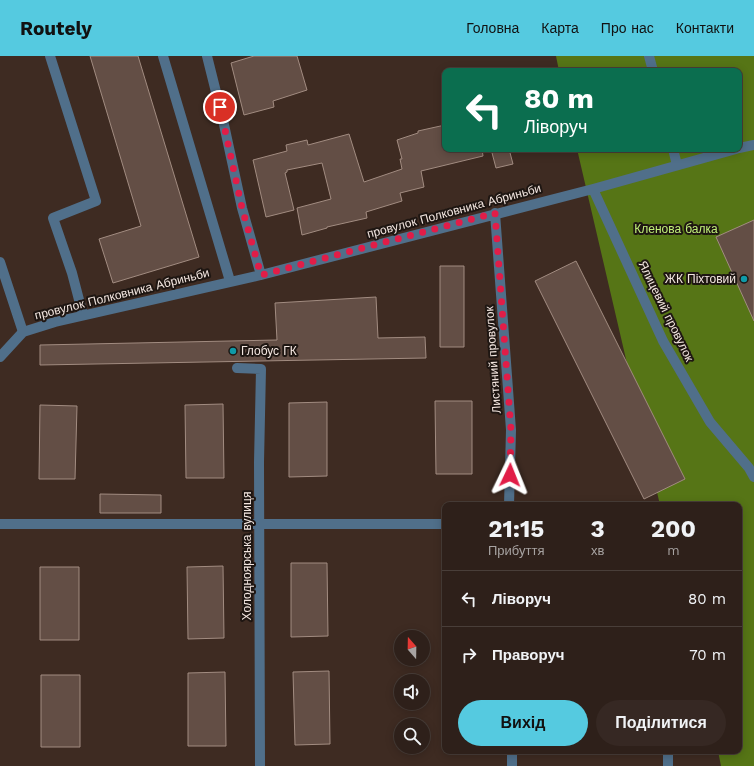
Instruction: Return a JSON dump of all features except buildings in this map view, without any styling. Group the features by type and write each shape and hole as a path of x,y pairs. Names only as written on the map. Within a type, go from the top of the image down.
{"street":[{"path":"50,56 96,201 53,218 72,273 83,315"},
{"path":"163,56 230,281"},
{"path":"207,56 224,120 242,208 261,275"},
{"path":"649,56 652,68"},
{"path":"742,147 754,145"},
{"path":"673,152 676,165"},
{"name":"провулок Полковника Абриньби","path":"0,357 23,332 83,315 261,275 495,213 593,189 725,152"},
{"name":"Ялицевий провулок","path":"593,189 664,341 710,422 754,476"},
{"name":"Листяний провулок","path":"495,213 511,430 509,502"},
{"path":"0,262 23,332"},
{"name":"Холодноярська вулиця","path":"237,368 261,369 259,525 260,766"},
{"path":"0,524 442,524"},
{"path":"512,754 512,766"},
{"path":"668,754 668,766"}],"green space":[{"name":"Кленова балка","path":"556,56 754,56 754,766 721,766 719,754 742,754 742,502 659,502 578,152 742,152 742,68 558,68"}],"place":[{"name":"ЖК Піхтовий","path":"744,279"},
{"name":"Глобус ГК","path":"233,351"}],"route":[{"path":"220,107 242,208 261,275 495,213 511,430 510,475"}]}
